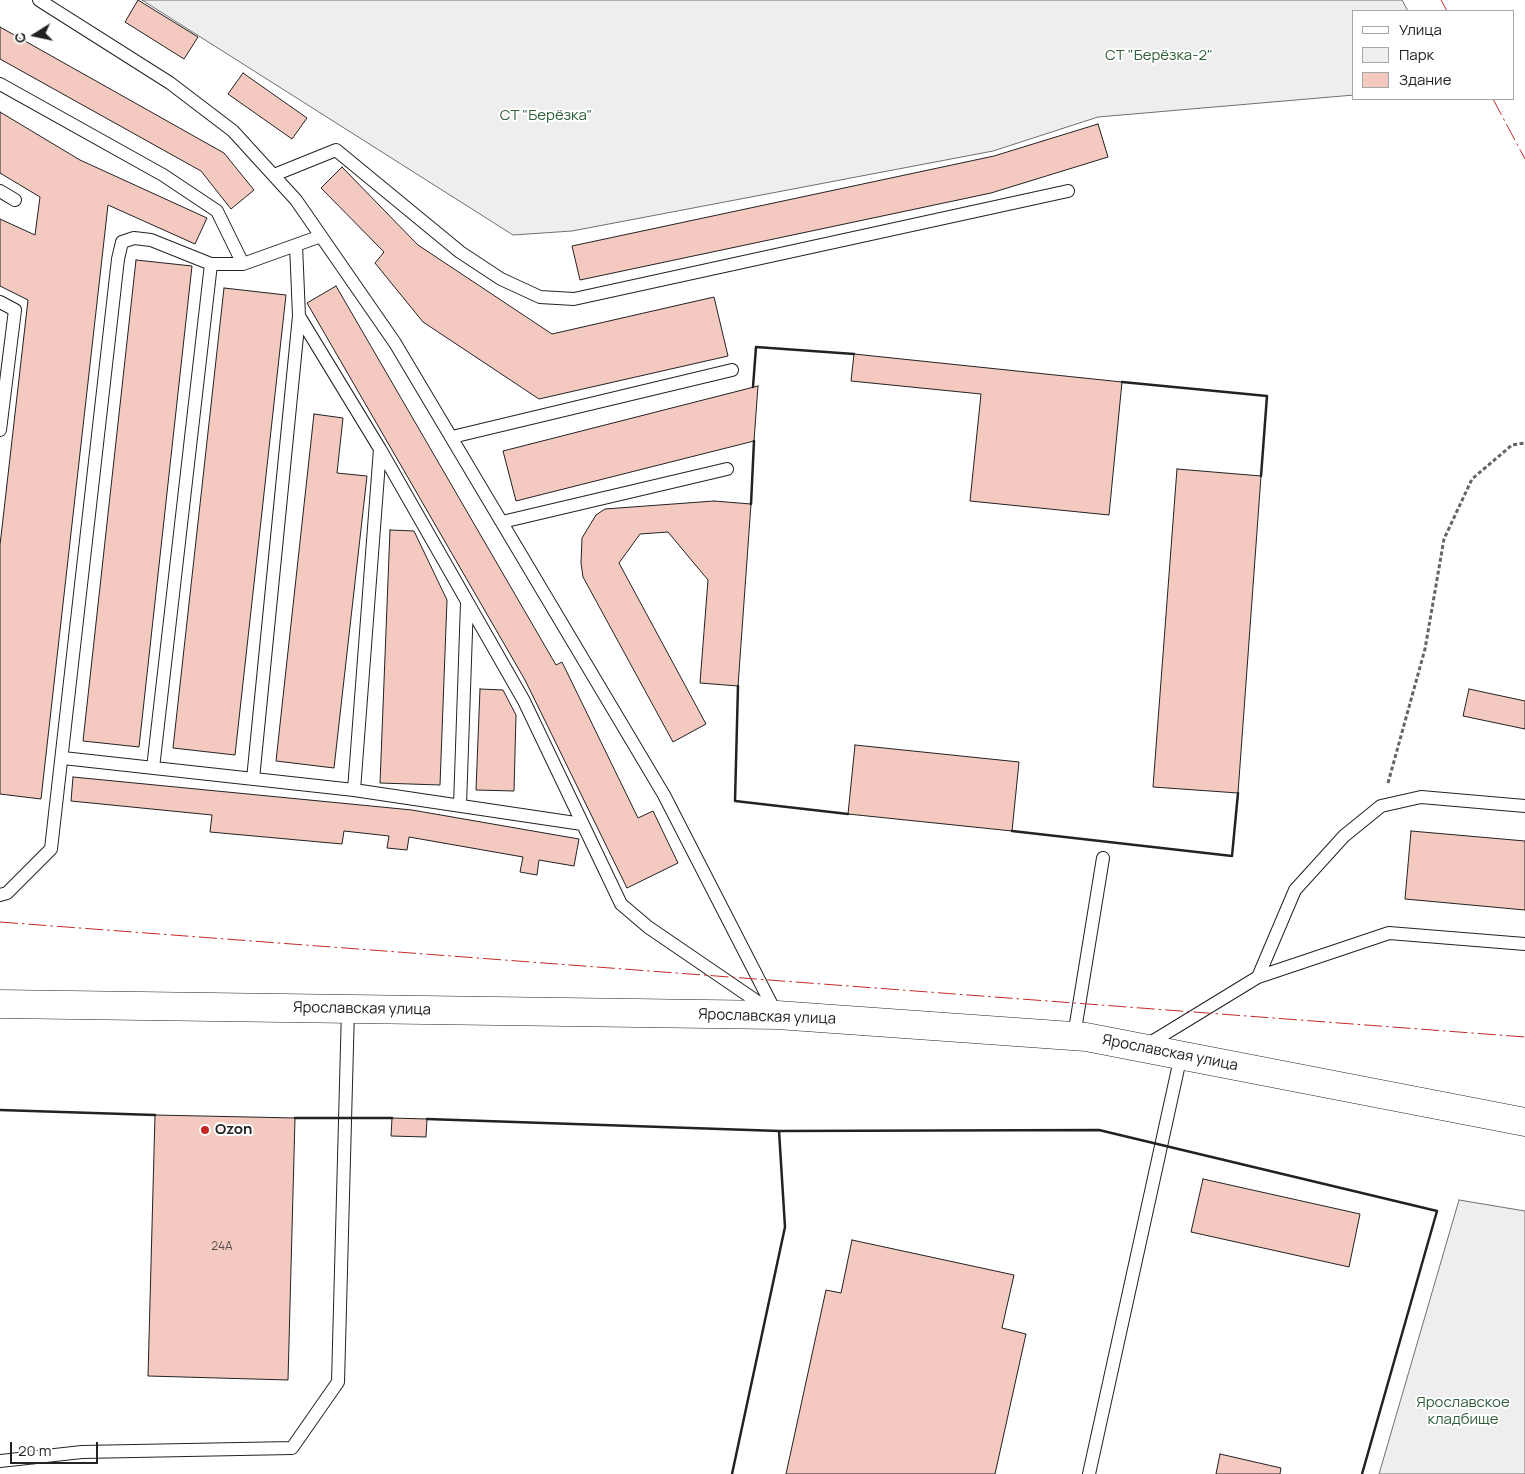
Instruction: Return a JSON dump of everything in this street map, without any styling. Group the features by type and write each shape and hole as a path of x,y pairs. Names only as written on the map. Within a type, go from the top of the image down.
{"main road":[{"name":"Ярославская улица","path":"0,1004 777,1015 1074,1036 1525,1122"}],"lane":[{"path":"39,0 170,84 233,130 296,200 395,343 664,795 777,1015"},
{"path":"0,84 163,174 216,211 243,264"},
{"path":"274,176 336,150 460,252 501,279 540,297 574,299 1068,191"},
{"path":"0,191 15,200"},
{"path":"0,895 7,893 51,849 63,758 118,259 122,242 134,238 151,240 211,264 243,264 321,236"},
{"path":"253,779 299,316 296,245"},
{"path":"153,768 211,264"},
{"path":"0,302 15,310 4,358 0,430"},
{"path":"299,316 380,449 524,701 621,904 648,927 777,1015"},
{"path":"452,437 732,370"},
{"path":"354,790 380,449"},
{"path":"502,522 727,469"},
{"path":"460,805 466,602"},
{"path":"63,758 354,790 582,824"},
{"path":"1258,977 1295,890 1344,836 1382,806 1421,797 1525,806"},
{"path":"1074,1036 1103,858"},
{"path":"1142,1048 1258,977 1389,933 1525,944"},
{"path":"0,1461 82,1452 292,1448 338,1382 348,1009"},
{"path":"1090,1474 1181,1055"}],"path":[{"path":"1382,806 1425,649 1444,540 1472,480 1512,445 1525,443"}],"green space":[{"name":"СТ \"Берёзка\"","path":"142,0 1402,0 1407,10 1352,10 1352,95 1098,117 993,151 572,231 513,235"},
{"name":"Ярославское кладбище","path":"1459,1200 1525,1211 1525,1474 1379,1474"}],"building":[{"path":"138,0 198,37 184,59 125,22"},
{"path":"0,27 224,153 254,190 231,209 201,171 0,59"},
{"path":"243,73 307,118 292,139 228,94"},
{"path":"0,112 80,160 207,218 195,244 108,205 41,799 0,794 0,545 28,300 0,286 0,219 35,235 40,197 0,173"},
{"path":"1098,124 1108,157 991,193 580,280 572,246 994,156"},
{"path":"342,167 418,245 552,334 714,297 728,356 539,399 423,322 375,263 384,252 321,188"},
{"path":"136,260 192,266 139,747 83,741"},
{"path":"336,286 556,665 562,662 638,818 653,811 678,863 627,888 525,680 307,303"},
{"path":"224,288 286,295 235,755 173,748"},
{"path":"854,354 1122,382 1109,515 970,501 981,394 851,381"},
{"path":"758,386 754,441 516,501 503,451"},
{"path":"314,414 343,418 337,473 367,476 334,768 276,761"},
{"path":"1177,469 1261,476 1238,793 1153,787"},
{"path":"714,501 751,504 738,686 700,683 708,580 668,532 640,534 619,563 706,724 673,742 583,577 581,563 582,538 596,515 605,509"},
{"path":"390,530 414,531 447,600 440,785 380,783"},
{"path":"480,689 503,690 516,715 514,791 476,790"},
{"path":"1469,689 1525,701 1525,729 1463,716"},
{"path":"855,745 1019,762 1012,831 848,814"},
{"path":"73,777 412,810 579,839 574,866 539,860 537,875 520,872 523,857 409,837 407,850 387,848 389,836 344,831 342,844 210,832 212,815 71,801"},
{"path":"1411,831 1525,841 1525,910 1405,899"},
{"path":"155,1115 295,1118 288,1380 148,1376"},
{"path":"392,1118 427,1119 426,1137 391,1136"},
{"path":"1203,1179 1360,1214 1349,1267 1191,1232"},
{"path":"852,1240 1014,1275 1002,1328 1026,1334 995,1474 786,1474 826,1290 841,1293"},
{"path":"1220,1454 1281,1468 1280,1474 1216,1474"}],"wall":[{"path":"753,387 756,347 854,354"},
{"path":"1122,382 1267,396 1261,476"},
{"path":"751,504 754,441"},
{"path":"738,686 735,801 848,814"},
{"path":"1012,831 1232,856 1238,793"},
{"path":"0,1110 155,1115"},
{"path":"295,1118 392,1118"},
{"path":"427,1119 779,1131 1099,1130 1437,1211 1362,1474"},
{"path":"732,1474 785,1227 779,1131"}],"power":[{"path":"1441,0 1446,10"},
{"path":"1494,100 1525,159"},
{"path":"0,922 1525,1037"}],"place":[{"name":"Ozon","path":"205,1130"}],"park label":[{"name":"СТ \"Берёзка-2\"","path":"1159,56"}]}
